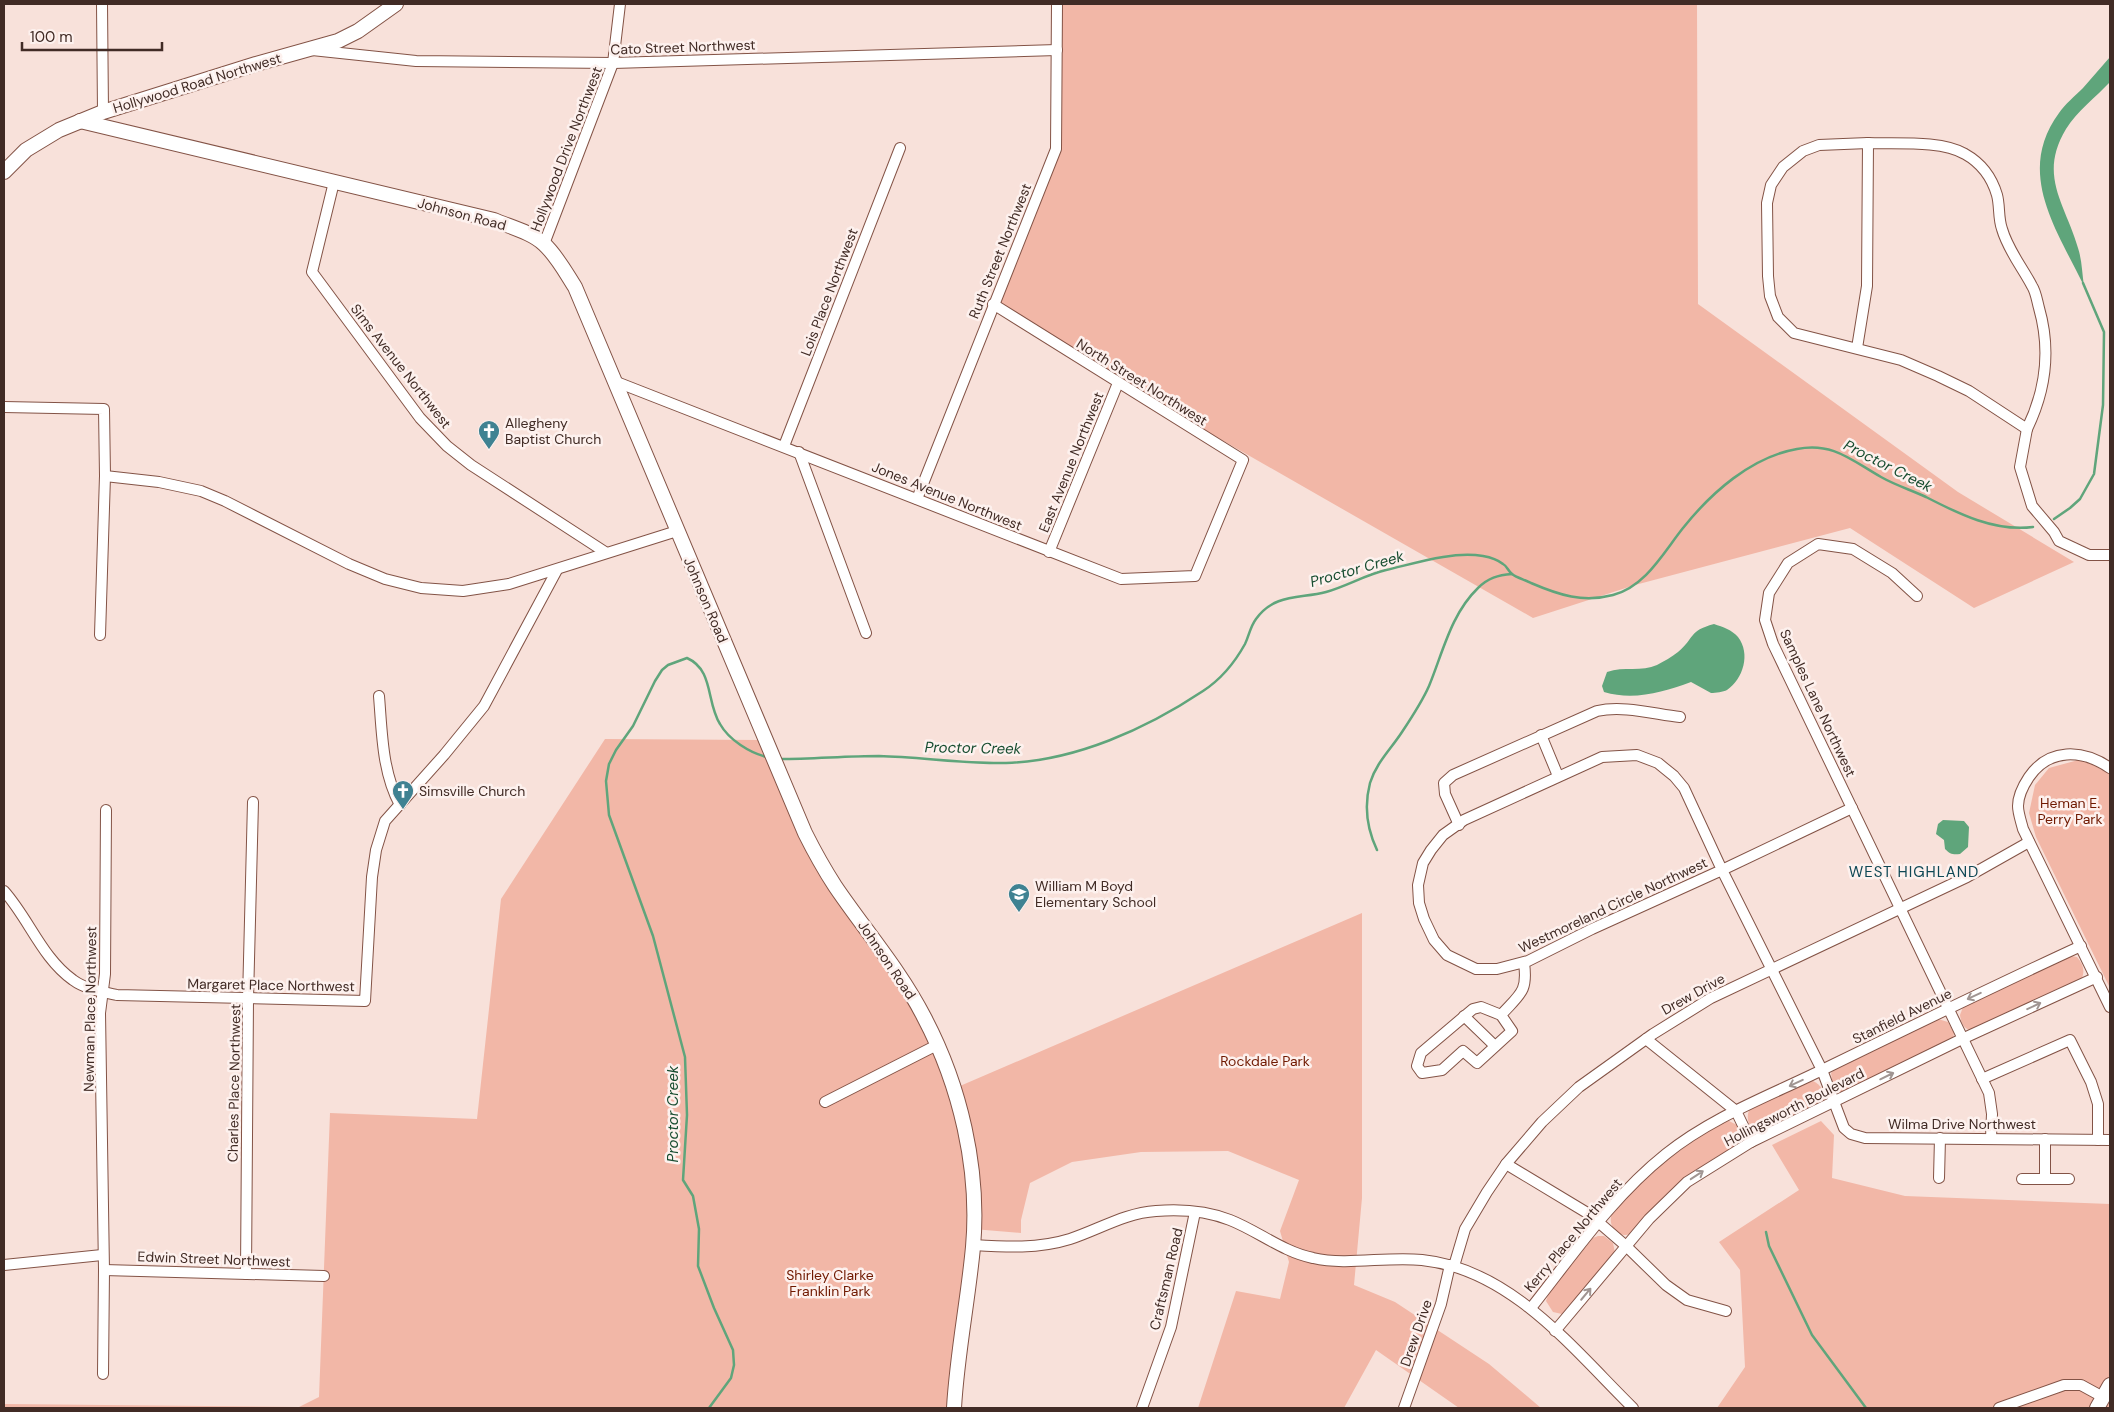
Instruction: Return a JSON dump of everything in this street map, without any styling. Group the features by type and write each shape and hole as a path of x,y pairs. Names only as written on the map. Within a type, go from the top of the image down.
{"street":[{"path":"102,4 103,112"},
{"name":"Hollywood Road Northwest","path":"4,172 35,144 59,130 80,121 256,64 338,41 358,31 396,4"},
{"name":"Hollywood Drive Northwest","path":"544,244 613,64 620,4"},
{"name":"Ruth Street Northwest","path":"917,499 1056,149 1057,4"},
{"name":"Cato Street Northwest","path":"311,50 416,61 613,64 1057,50"},
{"name":"Johnson Road","path":"80,121 494,220 520,230 544,244 561,264 575,287 805,833 834,885 905,984 938,1045 958,1101 968,1145 973,1198 973,1246 954,1408"},
{"path":"1857,348 1867,286 1868,143"},
{"path":"2027,429 1969,391 1938,376 1901,360 1794,333 1778,318 1770,296 1768,276 1767,203 1771,185 1783,167 1803,151 1819,145 1868,143 1950,147 1966,154 1987,172 1997,195 2002,229 2016,262 2033,287 2046,335 2046,361 2038,407 2027,429 2020,467 2032,506 2059,540 2090,554 2110,555"},
{"name":"Lois Place Northwest","path":"784,446 900,148"},
{"name":"Sims Avenue Northwest","path":"334,182 312,272 353,328 420,418 447,446 471,465 605,552"},
{"name":"North Street Northwest","path":"993,304 1243,460 1226,498"},
{"name":"Jones Avenue Northwest","path":"614,381 1121,579 1195,576 1226,498"},
{"name":"East Avenue Northwest","path":"1050,552 1118,383"},
{"path":"4,407 104,409 100,635"},
{"path":"799,452 866,633"},
{"path":"104,476 159,482 200,490 349,564 385,578 421,588 463,591 509,584 557,570 605,552 677,531"},
{"name":"Samples Lane Northwest","path":"1917,596 1892,573 1854,549 1818,544 1788,563 1769,592 1765,620 1772,644 1989,1093 1992,1114 1992,1138"},
{"name":"Margaret Place Northwest","path":"4,891 56,966 74,982 103,992 248,999 365,1001 372,877 376,850 385,821 484,706 557,570"},
{"path":"379,696 383,752 393,792 400,804"},
{"path":"1459,825 1445,794 1444,784 1453,775 1541,735 1606,709 1680,717"},
{"path":"1541,735 1558,776"},
{"name":"Westmoreland Circle Northwest","path":"1637,754 1658,763 1674,776 1684,788 1722,870 1524,962 1497,969 1476,969 1447,955 1434,940 1419,903 1418,885 1422,863 1443,835 1464,820 1558,776 1602,757 1637,754"},
{"path":"2110,768 2097,759 2076,754 2054,757 2035,768 2024,784 2018,805 2022,828 2097,977 2110,1007"},
{"name":"Charles Place Northwest","path":"246,1274 248,999 253,802"},
{"path":"1833,1102 1822,1070 1722,870 1852,808"},
{"name":"Newman Place Northwest","path":"103,1374 104,1270 102,1255 100,1013 103,992 106,810"},
{"name":"Drew Drive","path":"1404,1408 1465,1229 1486,1192 1506,1164 1542,1122 1579,1087 1646,1038 1710,998 1967,877 2029,842"},
{"name":"Stanfield Avenue","path":"1736,1111 2081,946"},
{"path":"1501,1014 1520,994 1526,981 1524,962"},
{"name":"Hollingsworth Boulevard","path":"1555,1332 1626,1246 1687,1182 1751,1142 1962,1039 2097,977"},
{"path":"1481,1007 1501,1014 1512,1031 1477,1063 1463,1051 1442,1070 1422,1073 1417,1066 1421,1052 1473,1009 1481,1007"},
{"path":"1464,1016 1495,1046"},
{"path":"1646,1038 1736,1111 1751,1142"},
{"path":"1982,1079 2070,1040 2091,1082 2098,1104 2098,1140"},
{"path":"825,1102 938,1045"},
{"name":"Wilma Drive Northwest","path":"1833,1102 1844,1128 1851,1134 1864,1138 2110,1140"},
{"name":"Kerry Place Northwest","path":"1531,1308 1598,1222 1639,1177 1666,1154 1703,1128 1736,1111"},
{"path":"1939,1178 1940,1138"},
{"path":"2045,1139 2045,1179"},
{"path":"1506,1164 1589,1214 1626,1246 1666,1285 1687,1300 1726,1312"},
{"path":"2022,1179 2069,1179"},
{"path":"973,1246 1018,1247 1045,1245 1071,1238 1130,1216 1155,1211 1195,1212 1231,1220 1285,1248 1312,1258 1346,1261 1422,1260 1452,1265 1483,1278 1531,1308 1633,1408"},
{"name":"Craftsman Road","path":"1142,1408 1171,1327 1195,1212"},
{"path":"4,1265 102,1255"},
{"name":"Edwin Street Northwest","path":"104,1270 324,1276"},
{"path":"2000,1408 2064,1385 2081,1386 2103,1397"}],"green space":[{"path":"1055,4 1697,4 1698,304 1958,492 2074,562 1974,608 1850,528 1635,585 1533,618 991,308 1054,147"},
{"path":"605,739 761,740 788,801 893,963 953,1089 1362,913 1362,1198 1354,1285 1395,1302 1489,1364 1541,1408 1459,1408 1376,1350 1344,1408 1198,1408 1236,1291 1280,1299 1289,1262 1280,1231 1299,1180 1228,1151 1141,1152 1072,1162 1030,1183 1021,1220 1021,1233 973,1229 952,1408 4,1408 4,1404 299,1407 319,1397 330,1113 477,1119 501,899"},
{"name":"Heman E. Perry Park","path":"2082,759 2110,774 2110,988 2036,837 2029,813 2035,785 2049,768"},
{"path":"2071,956 2077,957 2082,965 2082,978 1973,1031 1964,1026 1960,1015 1963,1007"},
{"path":"1938,1019 1948,1022 1954,1033 1953,1039 1841,1093 1833,1086 1831,1073 1836,1068"},
{"path":"1813,1081 1822,1090 1824,1102 1763,1132 1755,1131 1752,1128 1748,1118 1749,1110"},
{"path":"1729,1121 1737,1125 1741,1135 1737,1146 1706,1164 1679,1185 1630,1234 1623,1235 1613,1228 1611,1217 1617,1207 1645,1179 1702,1135 1718,1125"},
{"path":"1821,1121 1834,1135 1832,1178 1905,1196 2110,1204 2110,1408 1717,1408 1745,1367 1740,1270 1719,1242 1799,1190 1772,1145"},
{"path":"1604,1236 1613,1243 1615,1253 1566,1313 1553,1312 1546,1301 1549,1292 1593,1238"}],"shaded area":[{"path":"2110,57 2110,82 2070,122 2058,146 2054,161 2057,189 2079,253 2084,286 2063,244 2045,201 2040,179 2041,157 2046,135 2059,113"},
{"path":"1714,624 1736,635 1744,651 1741,673 1727,690 1711,693 1691,682 1648,694 1626,696 1604,692 1602,686 1607,672 1657,665 1678,652 1700,629"},
{"path":"1943,820 1964,821 1969,827 1968,847 1960,854 1952,854 1947,851 1944,840 1936,834 1938,824"}],"waterway":[{"name":"Proctor Creek","path":"2054,519 2080,499 2094,474 2103,405 2104,332 2083,283"},
{"name":"Proctor Creek","path":"780,759 879,756 1006,763 1032,761 1084,749 1134,730 1181,705 1209,687 1232,664 1245,644 1252,625 1263,611 1271,605 1288,598 1326,592 1378,572 1434,558 1459,555 1485,556 1506,566 1516,577 1561,594 1581,598 1613,595 1625,591 1653,568 1694,515 1733,478 1764,460 1780,453 1797,449 1810,447 1831,450 1851,459 1886,480 1951,510 1978,520 2005,527 2033,527"},
{"path":"1377,850 1369,826 1367,809 1368,792 1373,776 1423,698 1454,621 1469,598 1489,579 1512,574"},
{"name":"Proctor Creek","path":"709,1408 731,1378 734,1365 733,1350 698,1266 699,1229 693,1196 683,1180 687,1115 685,1057 653,936 609,815 606,781 609,764 616,750 633,726 662,670 668,665 687,658 696,663 702,670 716,715 724,730 741,745 767,757"},
{"path":"1766,1232 1769,1246 1812,1335 1866,1408"}],"place":[{"name":"Allegheny Baptist Church","path":"489,450"},
{"name":"Simsville Church","path":"403,810"},
{"name":"William M Boyd Elementary School","path":"1019,913"}],"district":[{"name":"WEST HIGHLAND","path":"1914,872"}],"park label":[{"name":"Rockdale Park","path":"1265,1061"},
{"name":"Shirley Clarke Franklin Park","path":"830,1284"}]}
